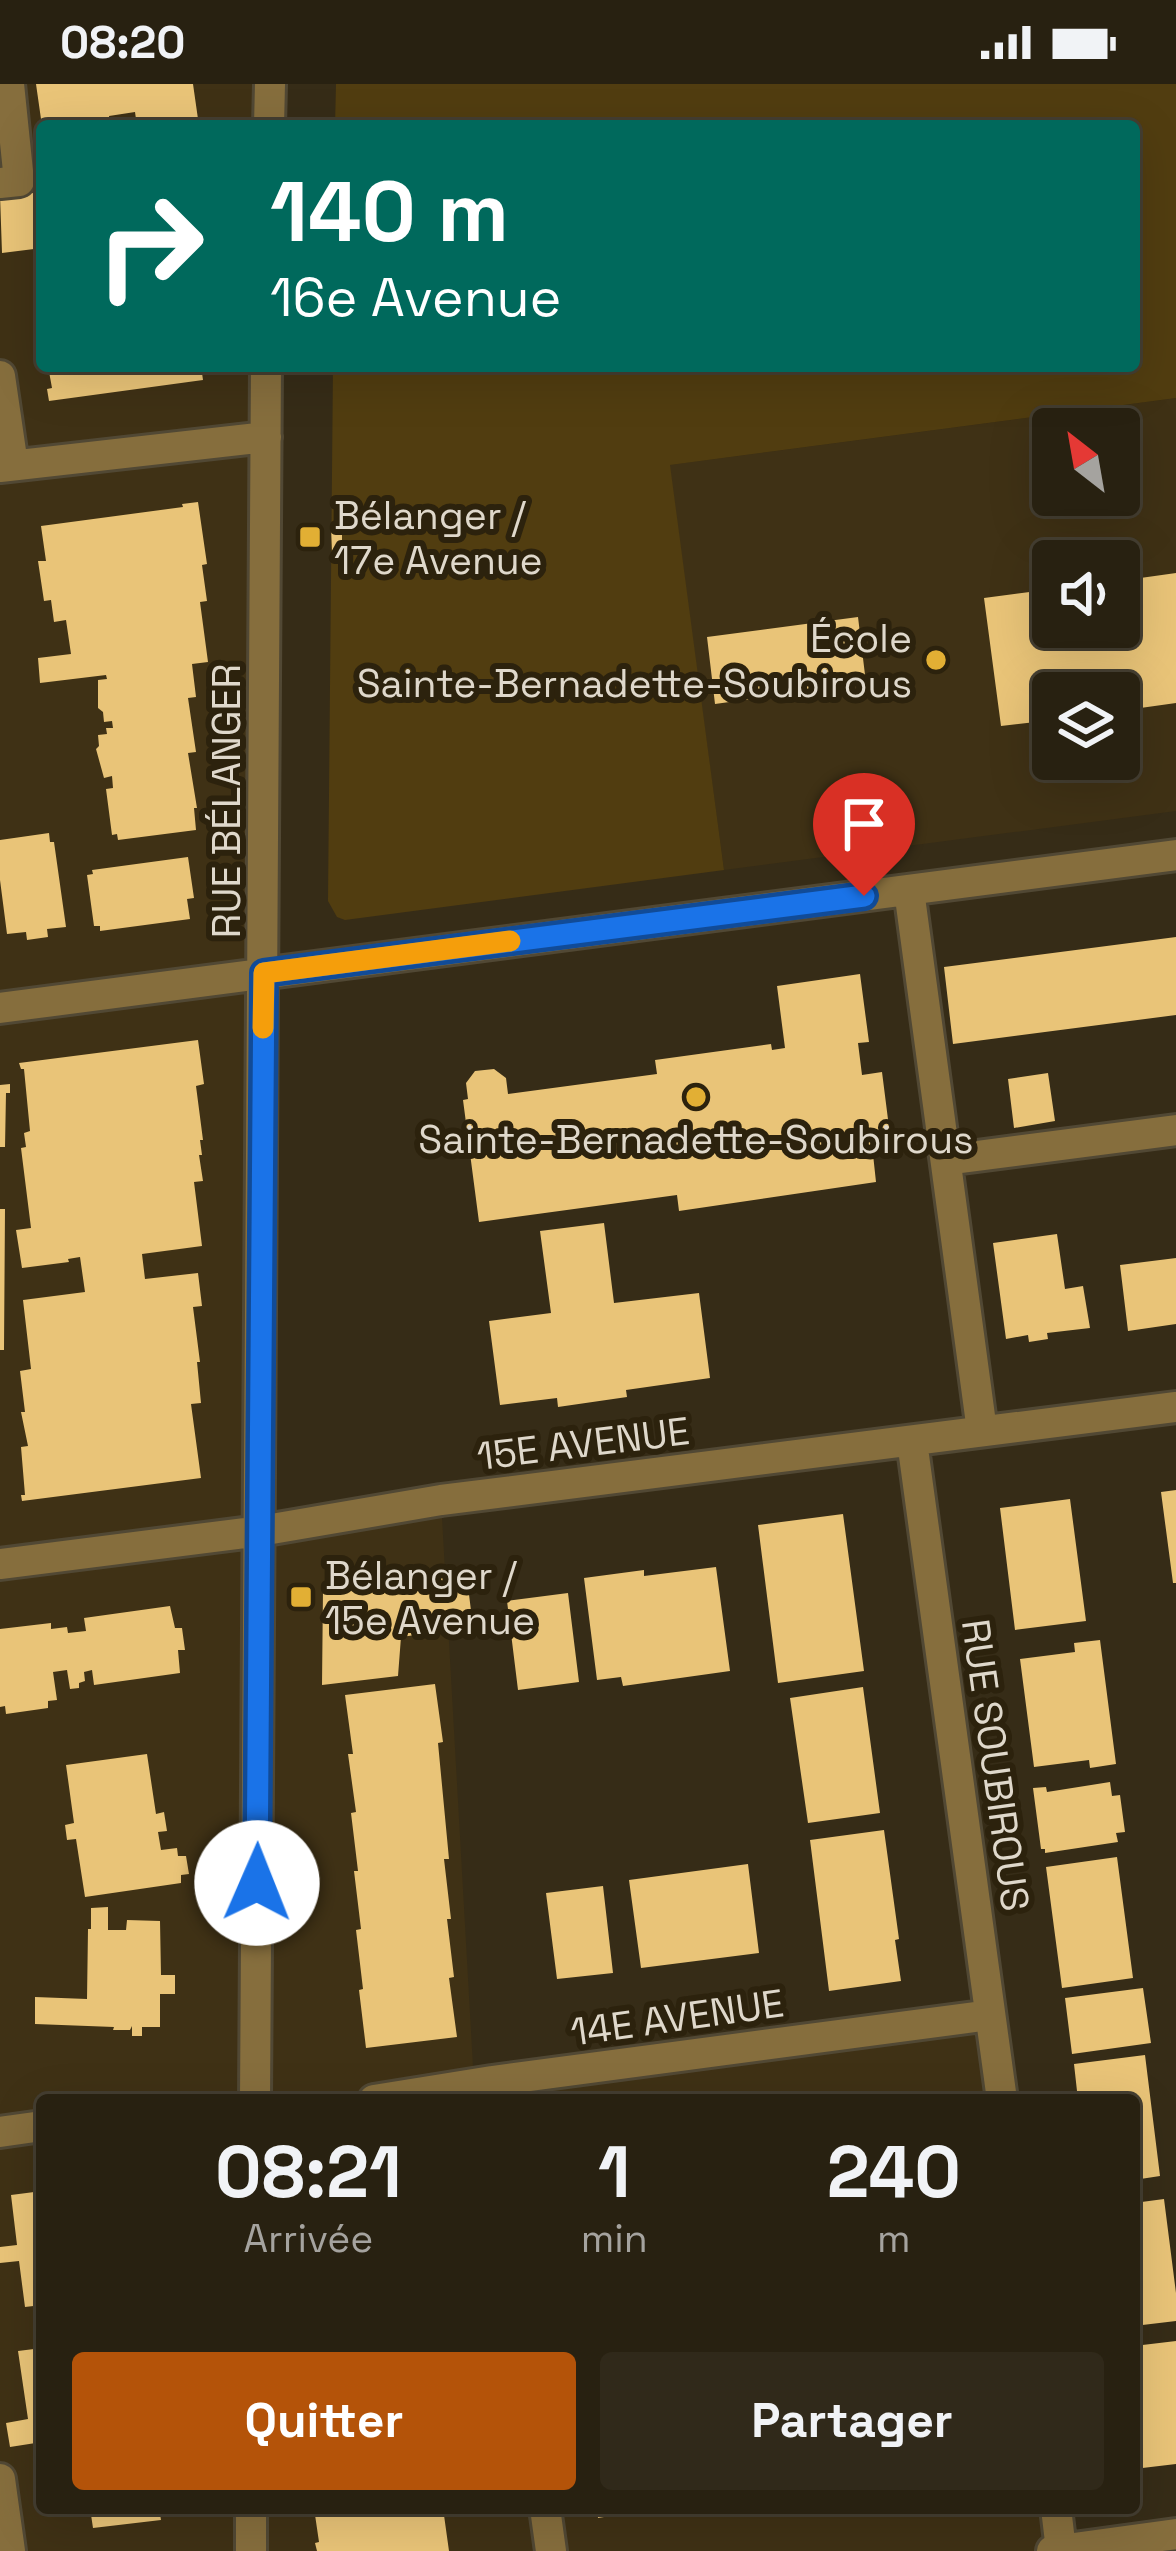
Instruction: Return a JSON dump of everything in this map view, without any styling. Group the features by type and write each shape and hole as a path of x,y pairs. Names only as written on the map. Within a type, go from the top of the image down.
{"street":[{"path":"0,183 19,181 8,84"},
{"path":"269,120 270,84"},
{"name":"RUE BÉLANGER","path":"256,2094 266,372"},
{"path":"0,376 6,466 266,437"},
{"path":"0,1008 1176,855"},
{"path":"909,890 982,1431"},
{"path":"946,1160 1176,1130"},
{"name":"15E AVENUE","path":"0,1564 260,1531 442,1500 1176,1406"},
{"name":"RUE SOUBIROUS","path":"912,1441 1001,2094"},
{"name":"14E AVENUE","path":"446,2094 990,2015"},
{"path":"0,2132 36,2127"},
{"path":"0,2479 10,2551"},
{"path":"250,2551 251,2514"},
{"path":"546,2514 551,2551"},
{"path":"1057,2514 1061,2550"},
{"path":"1052,2551 1176,2534"}],"shaded area":[{"path":"0,84 270,84 269,120 36,120 36,372 266,372 260,1530 441,1500 474,2084 990,2015 1001,2094 36,2094 36,2514 1055,2514 1052,2551 0,2551"},
{"path":"336,84 1176,84 1176,398 1100,408 1032,408 1032,417 670,465 724,870 345,920 337,917 328,901 333,372 1140,372 1140,120 335,120"},
{"name":"École Sainte-Bernadette-Soubirous","path":"1176,398 1176,811 724,870 669,465 1032,417 1032,516 1140,516 1140,408 1100,408"}],"building":[{"path":"36,84 193,84 198,119 136,120 135,112 109,116 109,120 41,120"},
{"path":"34,194 36,249 2,253 0,195"},
{"path":"49,372 202,372 203,380 49,401 47,389 52,388"},
{"path":"198,502 207,564 202,565 207,601 200,602 208,662 192,664 196,697 188,698 196,752 188,753 196,830 118,840 117,834 112,835 106,789 113,788 112,776 104,778 96,749 98,735 113,728 98,708 98,680 107,679 106,675 40,683 38,658 71,654 66,620 54,622 51,600 44,601 38,561 46,561 41,526"},
{"path":"331,527 342,527 342,551 332,551"},
{"path":"1176,573 1176,703 1140,708 1140,672 1032,672 1032,722 1001,726 984,598 1032,592 1032,648 1140,648 1140,578"},
{"path":"858,617 866,683 715,704 707,637"},
{"path":"49,833 66,927 47,929 48,937 27,940 26,932 7,934 0,840"},
{"path":"188,857 194,898 187,899 190,919 100,931 100,926 94,926 87,875 92,870"},
{"path":"1176,937 1176,1015 953,1044 944,967"},
{"name":"Sainte-Bernadette-Soubirous","path":"860,974 869,1042 858,1043 862,1075 882,1072 891,1143 872,1145 876,1182 679,1211 677,1195 479,1222 463,1100 468,1099 466,1083 475,1071 494,1069 506,1078 508,1094 657,1074 655,1060 771,1044 772,1050 785,1048 777,986"},
{"path":"198,1040 204,1084 196,1086 203,1181 194,1182 202,1246 142,1254 145,1279 198,1273 202,1306 193,1307 201,1403 191,1404 201,1478 22,1501 21,1447 28,1446 20,1371 31,1369 23,1300 85,1292 80,1257 22,1268 16,1230 31,1228 21,1148 26,1147 24,1133 30,1131 24,1069 19,1063"},
{"path":"1048,1073 1055,1121 1014,1128 1008,1079"},
{"path":"10,1084 5,1147 0,1147 0,1085"},
{"path":"0,1209 5,1209 4,1350 0,1350"},
{"path":"604,1223 614,1303 699,1293 710,1378 626,1390 627,1397 558,1407 557,1398 500,1405 489,1321 551,1313 540,1231"},
{"path":"1057,1234 1065,1289 1083,1286 1090,1328 1047,1333 1048,1339 1029,1342 1028,1335 1006,1339 993,1243"},
{"path":"1176,1258 1176,1324 1128,1331 1120,1265"},
{"path":"1176,1490 1176,1583 1173,1583 1161,1492"},
{"path":"1070,1499 1086,1621 1015,1630 1000,1508"},
{"path":"843,1514 864,1671 778,1683 758,1525"},
{"path":"716,1567 730,1671 623,1686 621,1677 597,1680 584,1578"},
{"path":"466,1570 473,1627 401,1637 398,1676 322,1685 323,1589"},
{"path":"568,1593 579,1682 518,1690 507,1601"},
{"path":"170,1606 175,1628 182,1628 185,1650 178,1650 180,1673 94,1685 92,1670 84,1672 85,1681 79,1688 70,1689 67,1670 53,1672 57,1700 48,1701 48,1708 6,1714 5,1706 0,1707 0,1629 51,1623 51,1629 67,1627 68,1633 86,1631 84,1618"},
{"path":"1100,1640 1116,1764 1090,1768 1089,1760 1034,1767 1020,1659 1075,1652 1074,1643"},
{"path":"435,1684 443,1742 438,1743 454,1977 449,1978 457,2037 366,2048 351,1813 356,1812 348,1754 353,1754 345,1695"},
{"path":"863,1687 880,1813 808,1823 790,1698"},
{"path":"147,1754 156,1814 164,1812 167,1831 158,1832 161,1850 177,1848 178,1856 186,1856 189,1874 181,1875 181,1883 85,1897 76,1839 67,1840 65,1825 74,1823 66,1765"},
{"path":"1110,1782 1112,1796 1120,1795 1125,1832 1116,1833 1118,1842 1045,1853 1033,1788 1046,1787 1047,1792"},
{"path":"884,1830 901,1981 829,1991 810,1840"},
{"path":"1117,1857 1133,1978 1062,1988 1046,1867"},
{"path":"748,1864 759,1953 641,1968 629,1880"},
{"path":"603,1886 613,1973 557,1979 546,1893"},
{"path":"108,1907 108,1930 126,1930 127,1920 160,1921 161,1975 175,1975 175,1994 160,1994 160,2027 142,2027 142,2036 132,2036 132,2026 113,2030 35,2024 35,1997 87,1999 91,1908"},
{"path":"1143,1988 1151,2043 1072,2054 1065,1998"},
{"path":"1145,2055 1160,2176 1140,2179 1140,2094 1077,2094 1074,2064"},
{"path":"36,2192 36,2306 25,2307 19,2261 0,2263 0,2247 17,2245 11,2195"},
{"path":"1164,2199 1176,2321 1140,2325 1140,2202"},
{"path":"1176,2341 1176,2464 1140,2468 1140,2345"},
{"path":"36,2349 36,2443 10,2447 6,2423 28,2419 18,2351"},
{"path":"91,2514 160,2514 161,2520 93,2528"},
{"path":"315,2514 444,2514 449,2551 317,2551 315,2543 319,2542"}],"slow traffic":[{"path":"263,1028 264,973 510,941"}],"place":[{"name":"Bélanger / 17e Avenue","path":"310,537"},
{"name":"École Sainte-Bernadette-Soubirous","path":"936,660"},
{"name":"Sainte-Bernadette-Soubirous","path":"696,1097"},
{"name":"Bélanger / 15e Avenue","path":"301,1597"}],"route":[{"path":"257,1883 264,973 864,896"}]}
